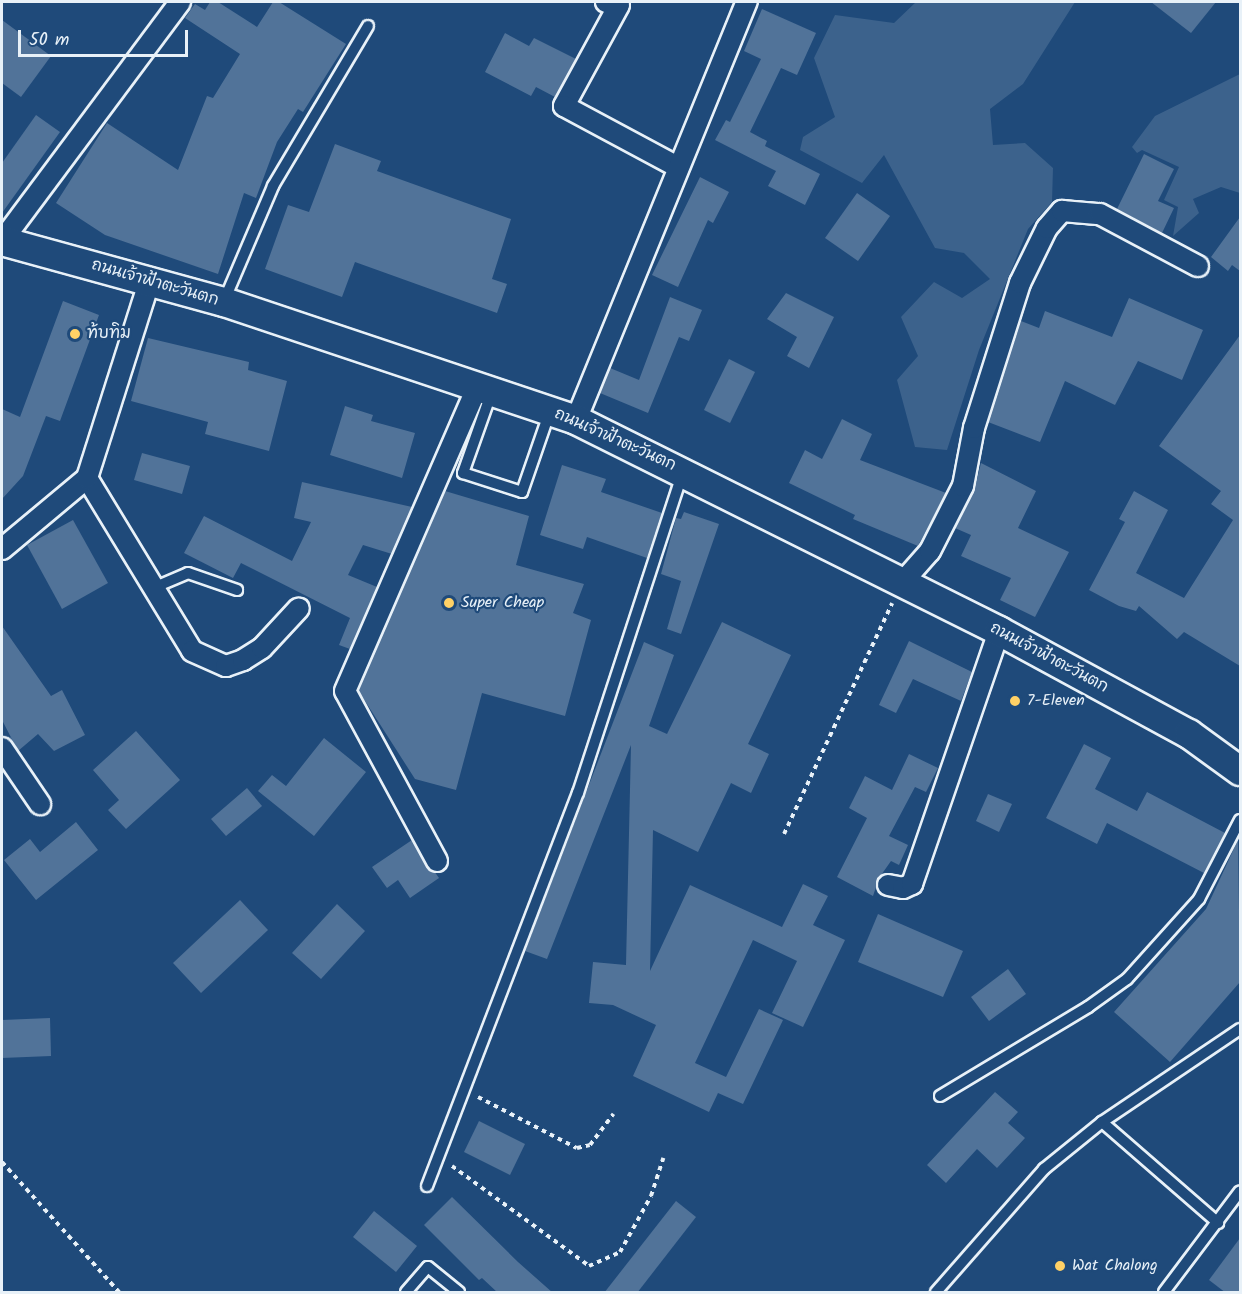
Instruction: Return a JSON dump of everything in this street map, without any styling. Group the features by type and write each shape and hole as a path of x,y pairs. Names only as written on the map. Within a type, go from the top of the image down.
{"main road":[{"name":"ถนนเจ้าฟ้าตะวันตก","path":"2,241 224,302 485,387 576,420 683,470 900,585 999,631 1189,734 1240,771"},
{"name":"ถนนเจ้าฟ้าตะวันตก","path":"1189,734 1240,747"}],"street":[{"path":"2,241 180,2"},
{"path":"606,2 619,5 564,106 676,166"},
{"path":"576,420 676,166 747,2"},
{"path":"900,585 930,551 963,486 974,428 1020,283 1047,228 1062,211 1100,214 1198,266"},
{"path":"2,549 87,478 149,283"},
{"path":"437,861 345,691 485,387"},
{"path":"87,478 192,651 226,666 262,648 299,608"},
{"path":"888,885 903,888 912,884 999,631"},
{"path":"2,748 40,804"}],"lane":[{"path":"224,302 273,186 368,26"},
{"path":"485,387 463,473 522,492 550,411"},
{"path":"427,1186 578,793 683,470"},
{"path":"153,588 188,573 237,590"},
{"path":"940,1096 1088,1007 1127,979 1199,899 1240,820"},
{"path":"936,1293 1044,1169 1102,1122 1240,1029"},
{"path":"1102,1122 1218,1223"},
{"path":"1164,1293 1240,1191"},
{"path":"406,1293 428,1267 459,1293"}],"path":[{"path":"784,834 900,585"},
{"path":"464,1090 577,1148 590,1145 613,1114"},
{"path":"440,1157 589,1266 620,1252 651,1196 663,1158"},
{"path":"2,1162 119,1293"}],"shaded area":[{"path":"916,2 1075,2 1023,84 990,109 993,145 1025,143 1053,168 1052,202 1028,229 979,350 947,450 915,447 897,380 918,356 901,317 934,282 962,298 990,279 964,253 935,248 884,155 862,183 800,150 803,137 835,117 814,58 835,15 894,23"},
{"path":"1240,74 1240,193 1221,187 1193,199 1199,213 1173,236 1178,207 1164,200 1179,167 1142,150 1137,153 1132,147 1155,116"}],"building":[{"path":"210,2 218,2 257,27 273,2 279,2 346,44 303,112 298,109 277,142 256,198 244,193 218,274 105,235 56,203 107,123 178,170 207,96 213,98 240,54 185,18 195,4 205,10"},
{"path":"1151,2 1216,2 1191,33"},
{"path":"762,9 816,33 797,75 781,68 750,132 767,141 765,146 820,174 805,205 768,186 776,171 715,140 726,120 730,122 761,59 744,51"},
{"path":"2,20 51,56 21,97 2,83"},
{"path":"505,33 529,46 534,38 576,59 555,97 536,87 531,96 485,72"},
{"path":"36,115 60,132 2,213 2,163"},
{"path":"335,144 381,161 377,171 511,219 492,279 507,284 497,313 355,262 342,297 265,269 288,205 309,212"},
{"path":"1144,154 1174,169 1158,201 1174,208 1162,233 1117,209"},
{"path":"700,177 729,192 713,223 708,220 678,287 652,275"},
{"path":"857,193 890,216 858,261 825,238"},
{"path":"1240,217 1240,271 1232,265 1228,271 1211,257"},
{"path":"786,293 834,317 809,368 787,356 797,337 767,319"},
{"path":"670,297 702,310 689,341 679,337 648,413 600,393 610,368 639,380"},
{"path":"1129,298 1203,330 1182,380 1138,361 1115,405 1065,381 1040,442 988,422 1021,321 1039,328 1045,311 1112,337"},
{"path":"63,301 99,315 60,421 46,416 23,476 2,499 2,409 20,417"},
{"path":"1240,335 1240,666 1184,632 1177,639 1139,606 1136,611 1119,606 1089,590 1125,522 1119,519 1134,491 1168,510 1136,573 1184,598 1233,520 1211,504 1221,491 1159,446"},
{"path":"148,338 249,362 248,370 287,381 269,451 205,434 208,422 131,401"},
{"path":"729,359 755,372 730,423 704,410"},
{"path":"345,406 373,415 371,421 415,433 402,478 330,455"},
{"path":"842,419 872,434 860,460 946,493 918,546 853,519 855,515 789,483 805,450 822,459"},
{"path":"142,453 190,466 182,494 134,480"},
{"path":"981,463 1036,491 1018,528 1069,552 1035,617 1000,600 1011,578 961,556 971,535 955,528 974,491"},
{"path":"562,465 606,479 601,492 662,513 647,558 587,537 583,549 540,535"},
{"path":"302,482 412,507 392,554 363,545 348,575 377,587 350,649 339,645 350,618 241,563 233,578 184,553 204,516 292,561 311,522 294,518"},
{"name":"Super Cheap","path":"445,491 529,516 516,565 584,584 573,613 591,620 565,716 482,693 456,790 415,779 358,690"},
{"path":"684,512 719,524 681,634 667,629 681,581 661,574 676,518 681,519"},
{"path":"73,520 108,583 62,609 27,545"},
{"path":"722,622 791,655 748,744 769,754 751,793 731,783 698,852 653,830 650,971 690,885 782,927 803,884 828,896 813,925 845,940 803,1027 772,1013 797,961 753,940 695,1063 726,1077 759,1009 783,1020 743,1104 718,1093 709,1112 633,1076 656,1025 613,1005 589,1003 593,962 626,965 631,745 547,959 525,951 644,642 674,655 649,726 667,734"},
{"path":"2,626 51,696 62,690 85,735 54,751 38,734 18,751 2,720"},
{"path":"909,641 972,672 961,701 913,679 896,713 879,705"},
{"path":"136,731 180,780 126,829 108,810 119,800 93,770"},
{"path":"324,738 366,772 314,836 258,791 272,775 286,786"},
{"path":"1084,744 1111,758 1095,789 1137,811 1147,792 1225,833 1204,873 1107,823 1097,844 1046,818"},
{"path":"909,754 938,768 926,792 915,787 889,836 908,845 899,865 891,861 879,878 873,896 837,877 867,818 849,808 865,776 892,790"},
{"path":"247,788 262,806 226,836 211,819"},
{"path":"988,794 1012,804 999,832 976,821"},
{"path":"76,822 98,850 36,900 4,860 30,839 40,852"},
{"path":"412,840 439,878 410,898 398,880 387,888 372,867"},
{"path":"1238,840 1240,982 1170,1062 1114,1012 1206,909"},
{"path":"240,900 268,930 201,993 173,963"},
{"path":"337,904 365,931 321,979 292,953"},
{"path":"878,914 963,951 943,997 858,962"},
{"path":"1008,969 1026,994 989,1021 971,997"},
{"path":"50,1018 51,1056 2,1058 2,1020"},
{"path":"995,1092 1018,1112 1008,1123 1025,1138 997,1168 977,1149 946,1183 927,1165"},
{"path":"479,1121 525,1144 510,1175 464,1152"},
{"path":"452,1197 553,1293 498,1293 482,1278 479,1280 424,1225"},
{"path":"676,1201 696,1217 637,1293 604,1293"},
{"path":"374,1211 417,1246 396,1272 353,1237"},
{"path":"1240,1238 1240,1293 1226,1293 1209,1280"}],"place":[{"name":"ท้บทิม","path":"75,334"},
{"name":"Super Cheap","path":"449,603"},
{"name":"7-Eleven","path":"1015,701"},
{"name":"Wat Chalong","path":"1060,1266"}]}
